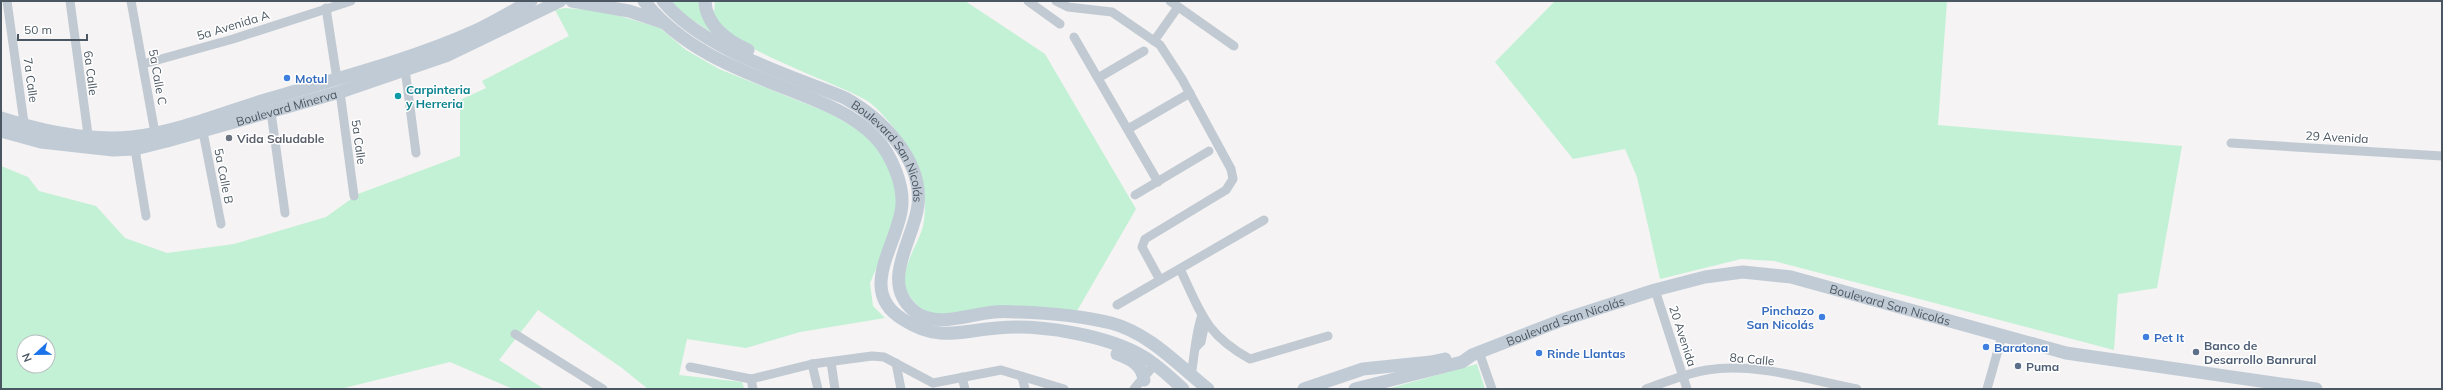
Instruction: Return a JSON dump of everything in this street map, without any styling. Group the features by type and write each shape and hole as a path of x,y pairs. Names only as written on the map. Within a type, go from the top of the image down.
{"main road":[{"name":"Boulevard Minerva","path":"1,131 26,139 89,142 135,148 203,132 271,112 444,44 476,31 530,1"},
{"name":"Boulevard Minerva","path":"1,118 89,142 154,133 405,69 480,41 560,1"},
{"path":"572,1 630,11 666,24"},
{"name":"Boulevard San Nicolás","path":"644,1 666,24 685,40 709,56 842,113 876,137 895,169 901,189 902,211 881,272 881,292 888,308 903,320 936,334 1006,327 1047,329 1086,336 1132,351 1155,364 1183,389"},
{"name":"Boulevard San Nicolás","path":"663,1 678,16 725,48 862,107 890,133 910,164 917,185 918,204 914,228 898,269 898,286 903,299 915,312 929,318 947,319 994,312 1020,312 1112,323 1146,339 1208,389"},
{"path":"705,1 707,13 718,30 742,47 771,60 792,76"},
{"name":"Boulevard San Nicolás","path":"1355,389 1462,362 1476,353 1562,320 1655,290 1705,277 1743,272 1791,277 2066,353 2308,388"},
{"path":"1006,327 1086,343 1111,352 1138,365 1143,372 1144,380"},
{"name":"Boulevard San Nicolás","path":"1304,389 1363,369 1431,362 1460,354 1476,353"},
{"path":"1155,364 1158,360 1164,359 1180,370 1188,373"}],"street":[{"name":"7a Calle","path":"7,1 26,139"},
{"name":"6a Calle","path":"70,1 89,142"},
{"name":"5a Calle C","path":"131,1 154,133"},
{"name":"5a Avenida A","path":"143,64 234,39 351,1"},
{"path":"1056,1 1068,7 1112,12 1154,41 1165,51 1232,169 1233,179 1226,190 1145,239 1142,247 1160,280"},
{"path":"1170,1 1234,46"},
{"path":"1032,2 1060,24"},
{"path":"1154,41 1178,7"},
{"name":"5a Calle","path":"326,8 339,85 354,196"},
{"path":"1074,37 1158,182"},
{"path":"1098,78 1144,51"},
{"path":"405,69 416,153"},
{"path":"1128,129 1190,93"},
{"path":"271,112 285,213"},
{"name":"5a Calle B","path":"203,132 221,224"},
{"name":"29 Avenida","path":"2231,143 2442,156"},
{"path":"135,148 146,216"},
{"path":"1135,195 1208,151"},
{"path":"1117,305 1264,220"},
{"path":"1180,269 1204,319 1218,338 1250,359 1328,336"},
{"name":"20 Avenida","path":"1655,290 1687,389"},
{"path":"1188,373 1196,347 1194,338 1204,319"},
{"path":"515,334 603,389"},
{"path":"1987,389 2002,336"},
{"path":"1476,353 1492,389"},
{"path":"690,367 751,379 812,364 872,356 884,357 932,382 1001,370 1048,387 1064,389"},
{"path":"831,362 835,389"},
{"path":"896,363 901,389"},
{"path":"812,364 818,389"},
{"path":"1134,389 1144,380 1155,364"},
{"name":"8a Calle","path":"1646,389 1683,376 1707,370 1731,368 1749,369 1858,389"},
{"path":"962,377 965,389"},
{"path":"1022,377 1025,389"},
{"path":"751,379 753,389"}],"green space":[{"path":"672,1 704,1 721,39 681,12"},
{"path":"715,1 965,1 1045,54 1136,209 1077,311 942,315 928,312 918,306 907,290 905,281 908,262 923,226 925,216 925,198 919,170 905,144 879,110 869,102 757,51 736,38 721,26 714,13"},
{"path":"1555,1 1947,1 1938,125 2182,146 2157,288 2118,294 2114,350 1774,261 1741,259 1660,279 1637,177 1625,149 1573,159 1495,62"},
{"path":"565,8 603,11 660,28 686,50 719,69 829,113 857,129 875,143 885,157 898,197 891,234 870,283 873,306 885,318 800,332 746,348 687,339 679,375 742,382 744,388 734,389 648,389 622,368 538,310 499,360 544,389 513,389 450,362 340,389 1,389 1,166 28,177 39,191 96,206 125,238 167,253 234,244 326,217 358,194 460,156 460,100 486,88 482,81 569,36 555,10"},
{"path":"1477,364 1485,389 1387,389"}],"place":[{"name":"Motul","path":"287,78"},
{"name":"Carpinteria y Herreria","path":"398,96"},
{"name":"Vida Saludable","path":"229,138"},
{"name":"Pinchazo San Nicolás","path":"1822,317"},
{"name":"Pet It","path":"2146,337"},
{"name":"Baratona","path":"1986,347"},
{"name":"Banco de Desarrollo Banrural","path":"2196,352"},
{"name":"Rinde Llantas","path":"1539,353"},
{"name":"Puma","path":"2018,366"}]}
